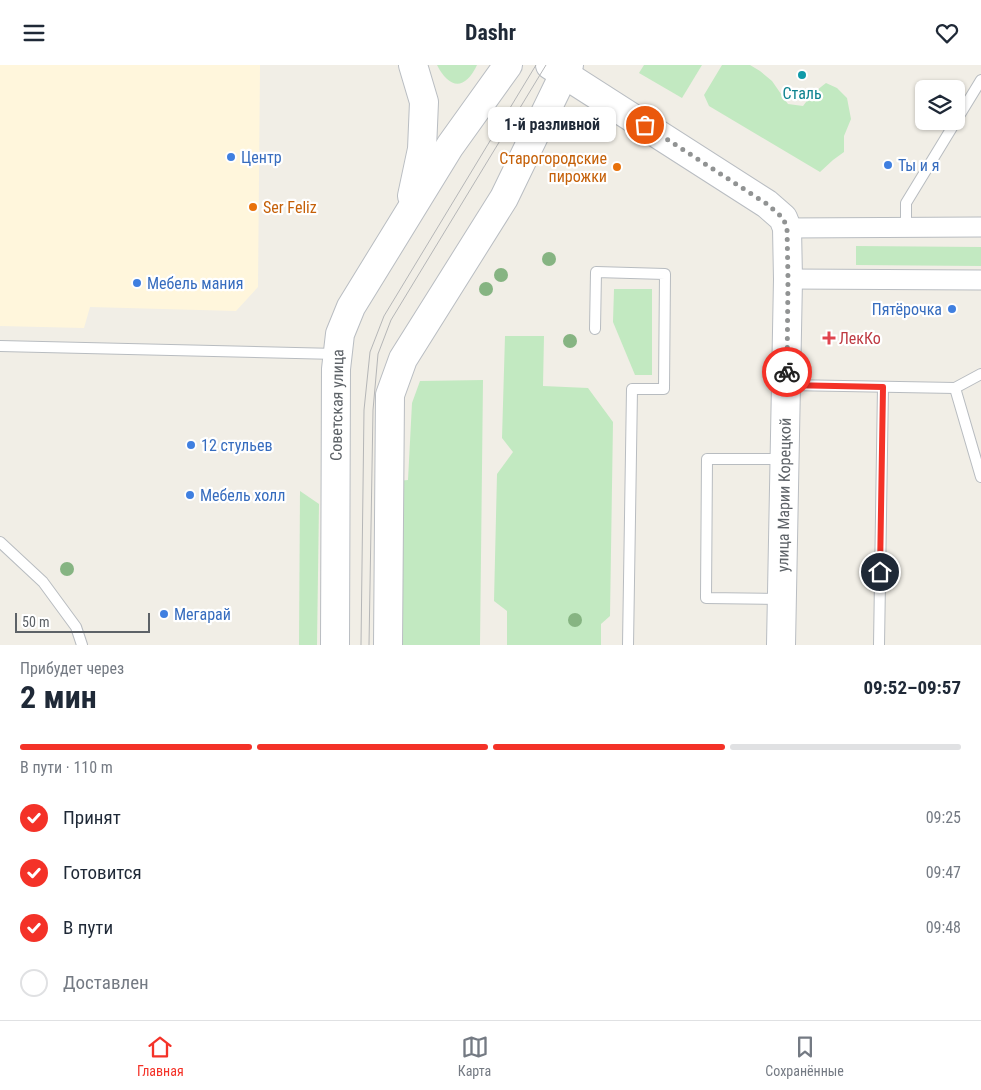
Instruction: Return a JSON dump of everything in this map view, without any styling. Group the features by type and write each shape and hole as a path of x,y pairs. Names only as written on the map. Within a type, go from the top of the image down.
{"main road":[{"path":"409,213 422,149 424,102 413,65"},
{"name":"Советская улица","path":"335,645 336,369 340,334 351,307 450,146 508,65"},
{"path":"388,645 390,395 403,359 504,198 561,68 767,204 783,218 787,228"},
{"name":"улица Марии Корецкой","path":"781,645 787,385 787,228"}],"street":[{"path":"787,228 981,227"},
{"path":"788,279 981,280"}],"lane":[{"path":"965,106 981,80"},
{"path":"906,227 906,203 951,130"},
{"path":"594,329 596,272 665,274 664,389 632,389 628,645"},
{"path":"0,346 338,354"},
{"path":"787,385 956,388 981,374"},
{"path":"879,645 883,387"},
{"path":"956,388 981,477"},
{"path":"782,599 706,598 707,459 785,459"},
{"path":"0,542 43,582 76,627 82,645"}],"shaded area":[{"path":"0,65 260,65 258,287 236,311 90,307 84,328 0,326"}],"green space":[{"path":"437,65 477,65 468,79 457,84 447,79"},
{"path":"644,65 702,65 682,98 639,73"},
{"path":"722,65 750,65 772,81 788,104 803,106 812,94 826,83 837,88 847,98 851,119 844,136 844,152 820,172 709,106 704,95"},
{"path":"856,246 981,247 981,266 856,265"},
{"path":"614,289 652,289 652,375 635,375 613,322"},
{"path":"505,336 544,336 543,386 588,388 613,422 610,616 601,624 601,645 507,645 507,611 494,601 497,474 513,452 502,438"},
{"path":"483,380 480,645 396,645 397,481 408,480 412,403 420,381"},
{"path":"300,491 319,504 317,645 299,645"}],"tram line":[{"path":"361,645 364,410 370,352 384,316 536,65"},
{"path":"369,645 373,410 378,354 391,320 546,65"}],"way so far":[{"path":"645,125 767,204 783,218 787,228 787,372"}],"place":[{"name":"Сталь","path":"802,75"},
{"name":"1-й разливной","path":"645,125"},
{"name":"Центр","path":"231,157"},
{"name":"Ты и я","path":"888,165"},
{"name":"Старогородские пирожки","path":"617,167"},
{"name":"Ser Feliz","path":"253,207"},
{"name":"Мебель мания","path":"137,283"},
{"name":"Пятёрочка","path":"952,309"},
{"name":"ЛекКо","path":"829,338"},
{"name":"12 стульев","path":"191,445"},
{"name":"Мебель холл","path":"190,495"},
{"name":"Мегарай","path":"164,614"}],"route":[{"path":"787,372 787,385 883,387 880,572"}]}
